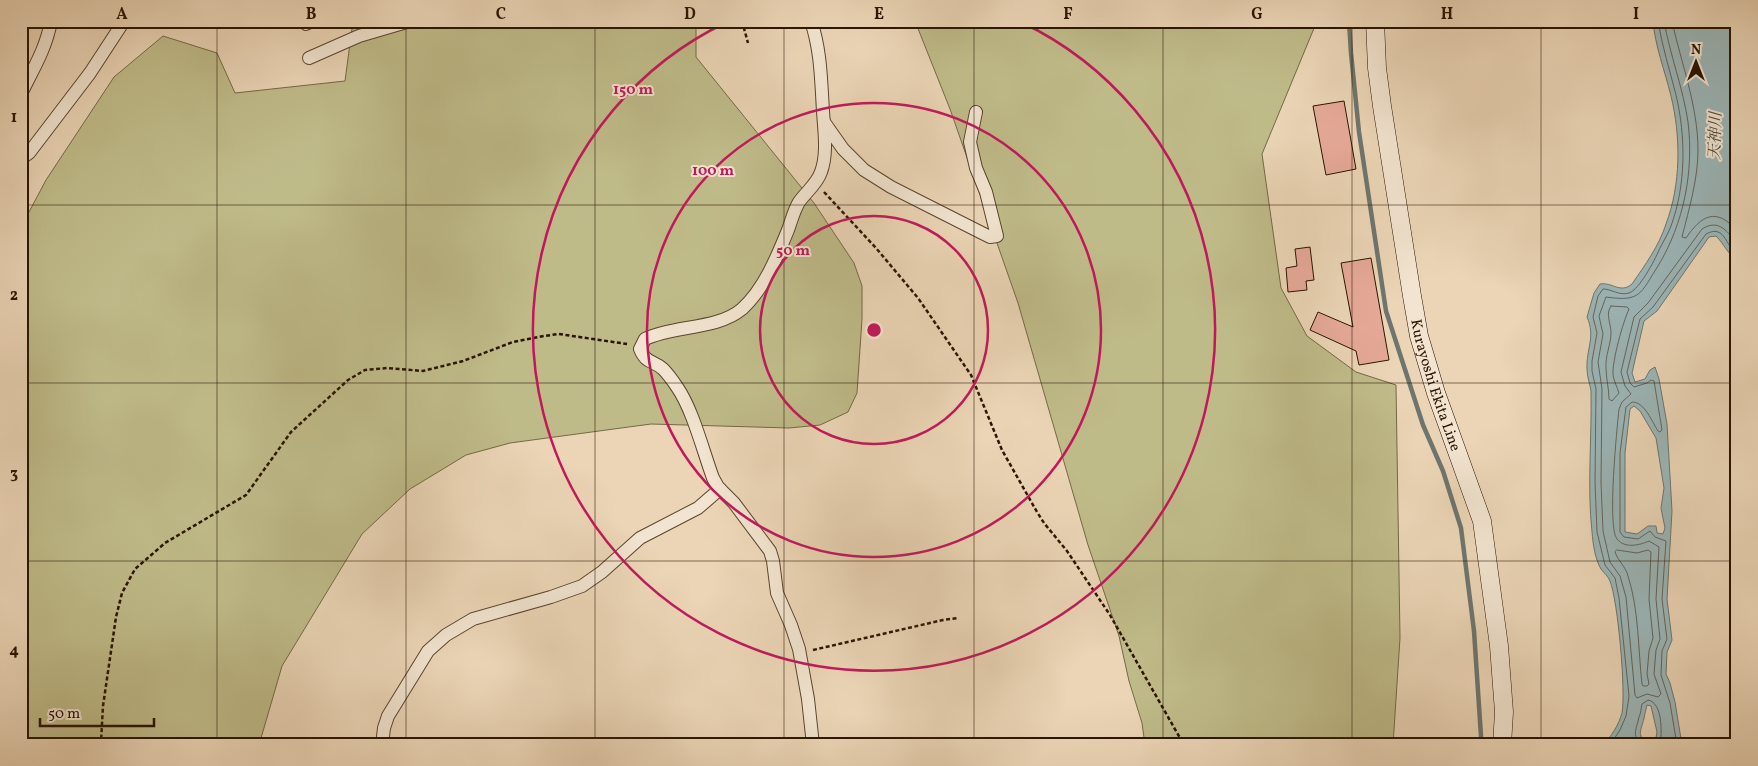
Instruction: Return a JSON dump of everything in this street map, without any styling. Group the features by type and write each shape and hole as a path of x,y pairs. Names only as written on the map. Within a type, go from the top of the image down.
{"main road":[{"name":"Kurayoshi Ekita Line","path":"1375,21 1377,68 1381,97 1420,336 1436,393 1482,521 1499,646 1504,712 1502,745"}],"street":[{"path":"21,94 48,39 51,21"},
{"path":"21,159 29,154 90,72 124,21"},
{"path":"308,58 359,36 410,21"},
{"path":"811,21 820,57 825,150 821,172 800,202 765,279 742,309 719,321 656,334 645,339 640,349 643,356 649,362 662,368 678,388 689,410 713,478 720,489 740,510 770,551 774,561 776,593 791,625 800,654 810,707 813,745"},
{"path":"824,122 843,150 864,170 892,187 990,237 997,236 988,199 976,168 970,142 976,112"},
{"path":"382,745 388,716 428,651 446,635 473,619 551,597 582,586 602,572 640,538 698,508 720,489"}],"path":[{"path":"742,21 748,43"},
{"path":"823,191 876,248 918,298 971,375 1002,450 1037,512 1067,551 1110,616 1184,745"},
{"path":"102,745 103,706 116,617 122,593 135,568 164,543 246,495 291,432 348,380 365,370 387,368 423,371 463,361 514,342 559,334 619,343 642,344"},
{"path":"800,654 958,618"}],"shaded area":[{"path":"353,21 696,21 696,57 814,203 854,263 862,286 862,319 857,393 848,412 820,425 789,428 651,424 510,443 466,455 410,489 362,534 282,666 259,745 21,745 21,227 46,180 114,77 163,36 217,53 235,93 345,81"},
{"path":"915,21 1088,23 1089,21 1317,21 1262,154 1281,288 1307,336 1356,372 1396,385 1400,638 1393,745 1145,745 1142,723 1129,681 1119,636 1088,545 1018,303 950,109"}],"water":[{"name":"天神川","path":"1653,21 1737,21 1737,261 1716,236 1709,237 1657,311 1644,321 1632,373 1635,382 1645,379 1650,370 1655,367 1667,424 1672,511 1667,599 1672,640 1667,652 1666,674 1675,702 1682,745 1654,745 1657,732 1651,706 1647,705 1640,732 1648,745 1602,745 1611,735 1621,717 1623,686 1613,592 1609,579 1597,561 1592,537 1590,497 1591,391 1587,375 1591,331 1587,317 1594,293 1600,284 1624,288 1632,284 1660,240 1675,193 1678,160 1677,128","holes":["1634,406 1640,411 1656,438 1664,488 1661,508 1665,528 1663,534 1657,533 1656,526 1648,526 1637,534 1625,532 1625,453 1630,409"]}],"building":[{"path":"1344,101 1356,169 1326,175 1313,106"},
{"path":"1310,247 1314,280 1306,281 1307,290 1288,292 1286,268 1297,266 1295,249"},
{"path":"1371,258 1389,360 1359,365 1356,351 1310,330 1318,312 1353,327 1341,263"}],"waterway":[{"path":"1349,21 1359,132 1386,311 1423,425 1443,471 1461,528 1474,631 1480,745"}]}
